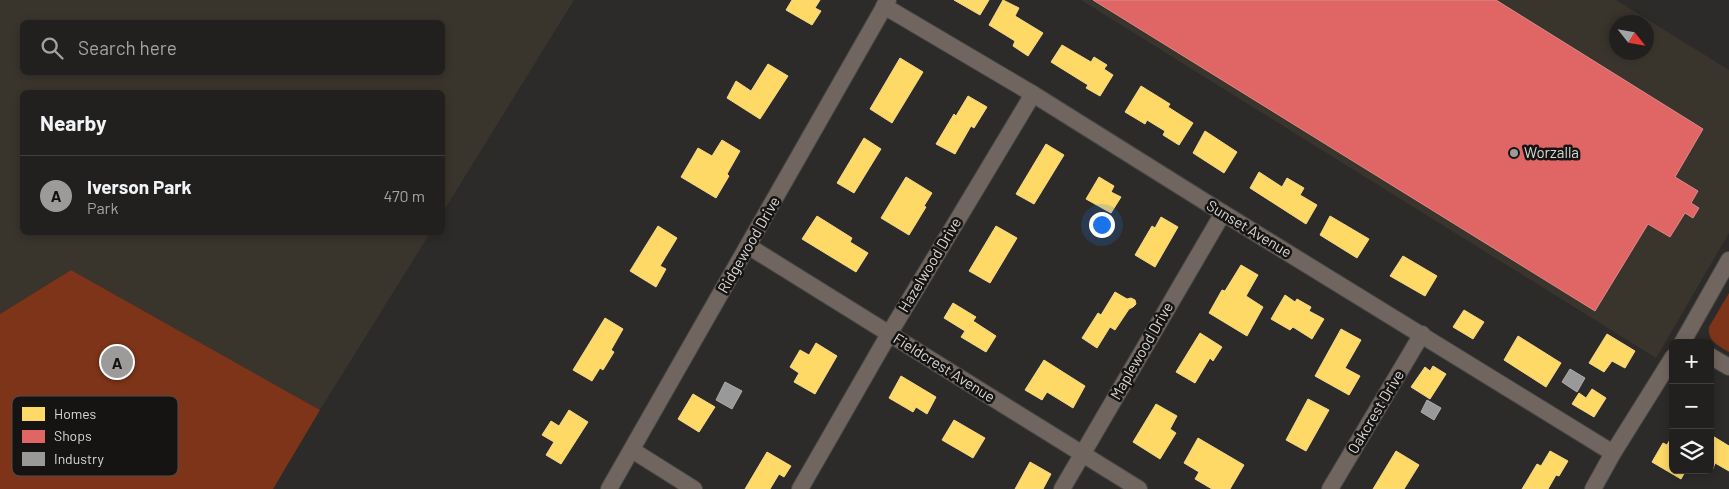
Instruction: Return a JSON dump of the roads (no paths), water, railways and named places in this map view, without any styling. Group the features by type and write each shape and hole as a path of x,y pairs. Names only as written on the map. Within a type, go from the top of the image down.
{"street":[{"name":"Sunset Avenue","path":"886,3 1223,213 1613,452"},
{"name":"Ridgewood Drive","path":"609,489 886,3"},
{"name":"Hazelwood Drive","path":"800,489 889,334 1033,94"},
{"name":"Maplewood Drive","path":"1062,489 1223,213"},
{"name":"Fieldcrest Avenue","path":"748,246 1139,489"},
{"path":"1687,339 1729,260"},
{"name":"Oakcrest Drive","path":"1330,489 1422,334"},
{"path":"1714,358 1729,367"},
{"path":"1592,489 1669,363"},
{"path":"632,450 694,489"}],"place":[{"name":"Worzalla","path":"1514,153"},
{"name":"Iverson Park","path":"117,362"}]}
